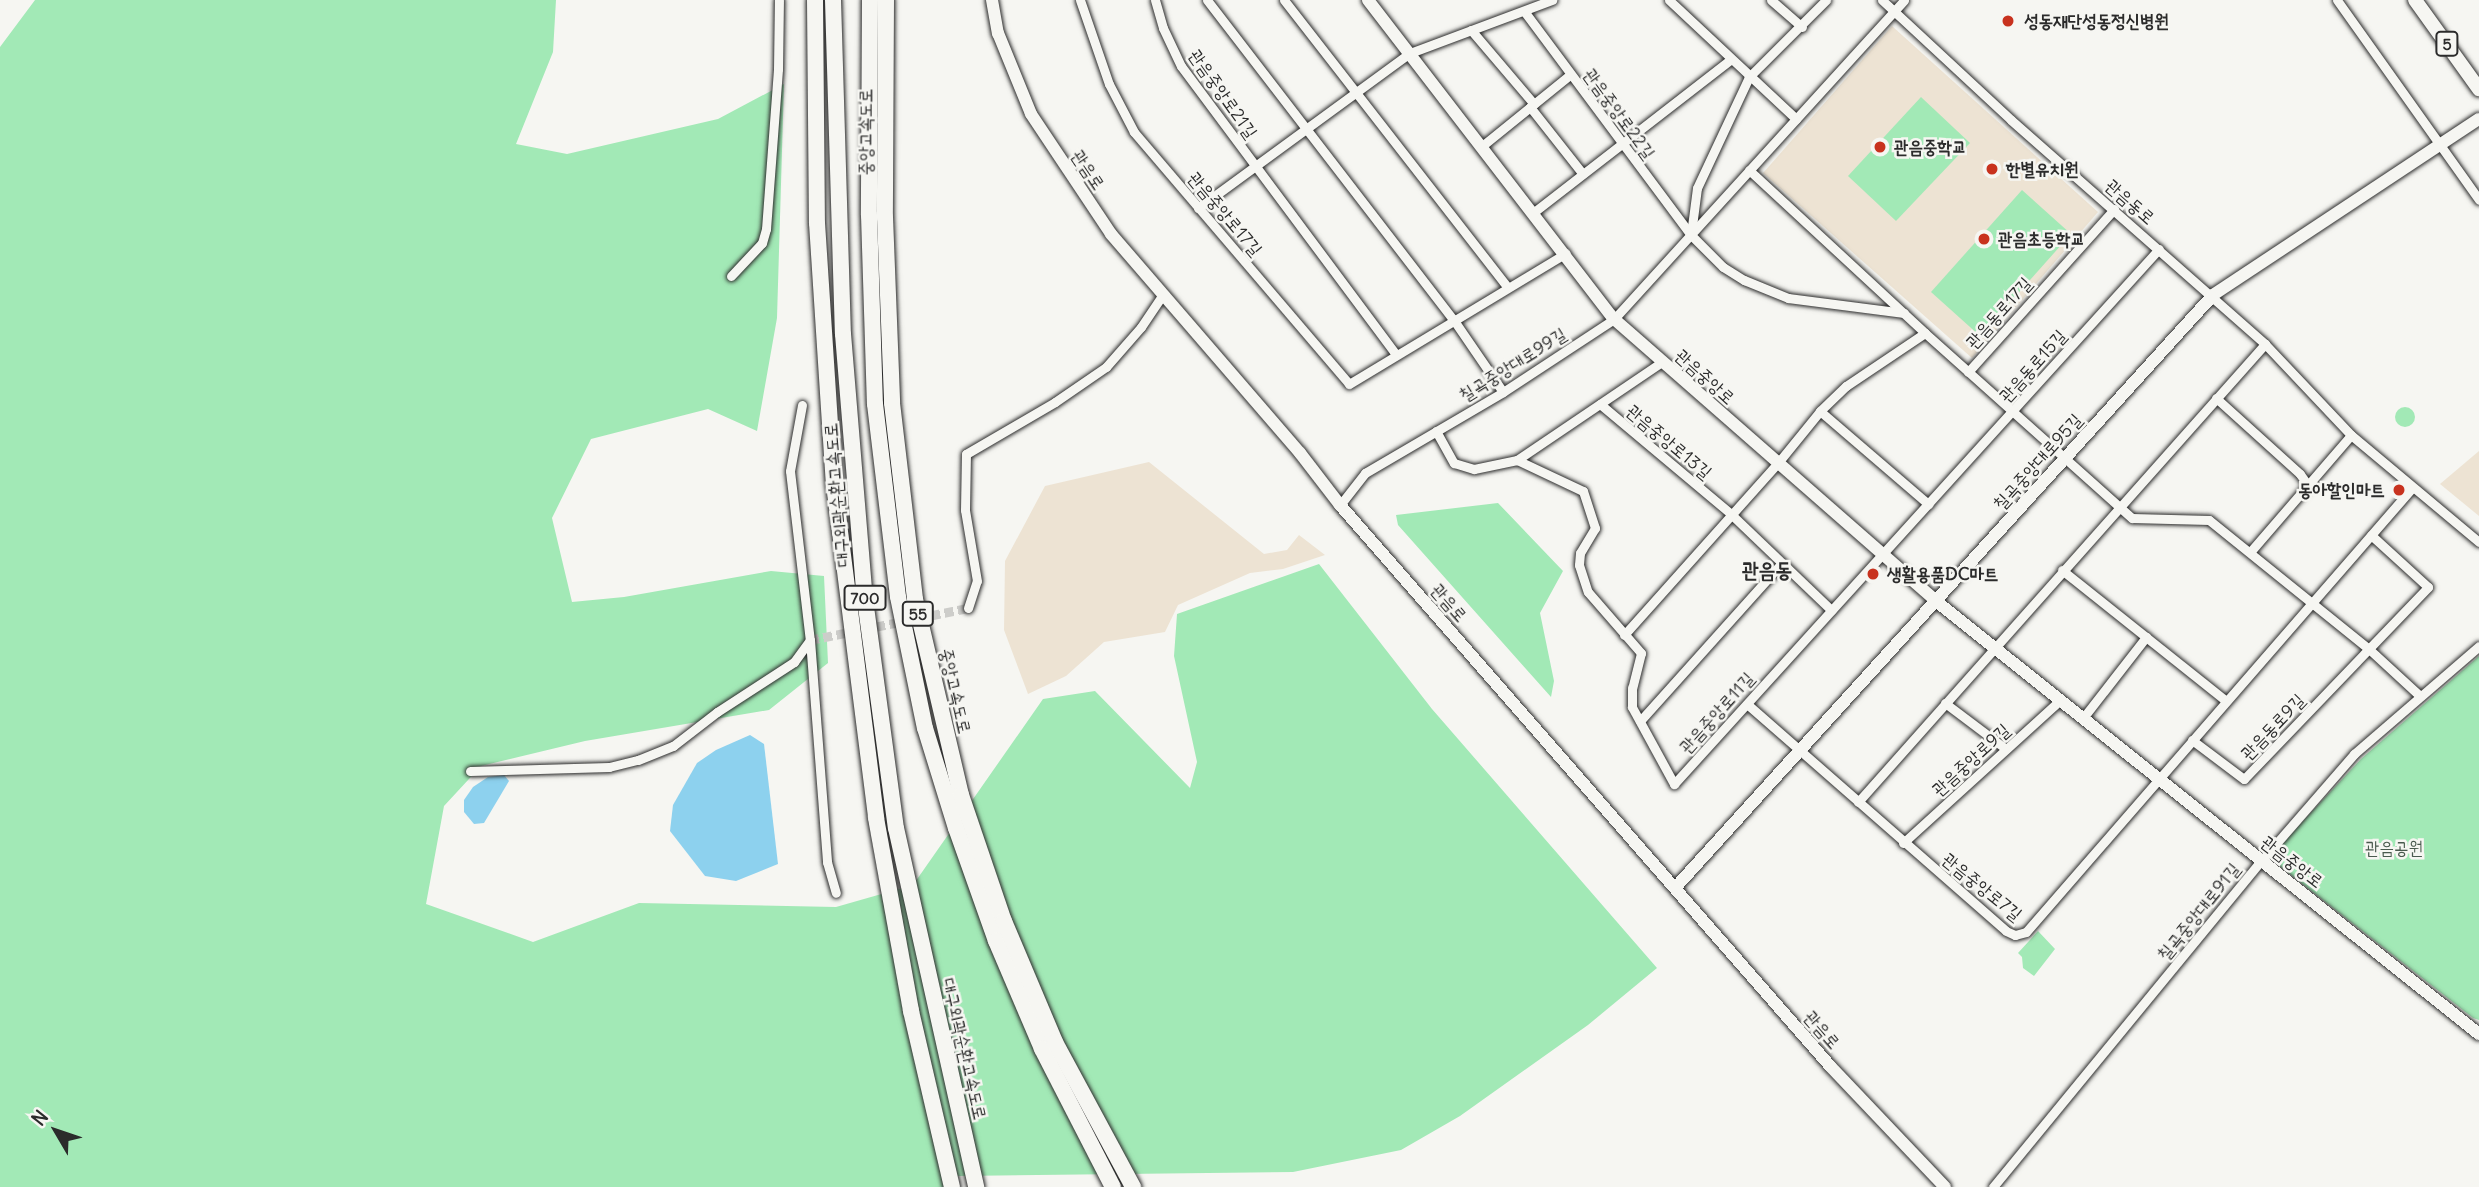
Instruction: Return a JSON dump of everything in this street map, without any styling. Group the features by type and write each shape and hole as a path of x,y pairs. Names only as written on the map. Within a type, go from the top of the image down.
{"highway":[{"name":"대구외곽순환고속도로","path":"815,0 817,223 834,484 876,818 911,1011 951,1187"},
{"name":"대구외곽순환고속도로","path":"833,0 842,308 864,592 896,828 976,1187"},
{"name":"중앙고속도로","path":"870,0 869,215 875,404 898,597 925,728 956,828 996,941 1042,1049 1113,1187"},
{"name":"중앙고속도로","path":"886,0 887,310 892,403 915,599 961,795 1004,921 1055,1042 1133,1187"}],"main road":[{"name":"관음로","path":"992,0 998,33 1031,114 1111,234 1300,453 1340,505 1830,1066 1945,1187"},
{"name":"관음중앙로","path":"1368,0 1615,318 1662,362 1937,602 2479,1034"},
{"name":"5","path":"2415,0 2479,89"},
{"name":"칠곡중앙대로95길","path":"1675,888 2213,295 2479,120"}],"street":[{"path":"732,275 762,243 766,229 778,69 779,0"},
{"name":"관음중앙로17길","path":"1080,0 1110,84 1134,132 1349,384 1507,286 1566,253"},
{"name":"관음중앙로21길","path":"1155,0 1163,28 1181,66 1255,165"},
{"path":"1207,0 1453,319 1503,392"},
{"path":"1284,0 1507,286"},
{"path":"1410,53 1552,0"},
{"path":"1669,0 1796,119"},
{"path":"1771,0 1802,27"},
{"path":"1826,0 1802,27 1749,76 1696,188 1691,236 1723,267 1788,298 1904,313"},
{"name":"관음동로","path":"1882,0 2011,120 2213,295 2265,344 2351,435 2479,542"},
{"name":"칠곡중앙대로99길","path":"1340,505 1365,473 1503,392 1615,318 1904,0"},
{"path":"2337,0 2479,200"},
{"name":"관음중앙로22길","path":"1524,11 1691,236"},
{"path":"1471,30 1532,105 1583,174"},
{"name":"관음중앙로21길","path":"1198,208 1410,53"},
{"path":"1534,212 1731,59"},
{"path":"1482,146 1571,74"},
{"path":"1255,165 1396,354"},
{"path":"1749,170 1904,313"},
{"name":"관음동로17길","path":"1904,313 1968,372 2114,209"},
{"name":"관음동로15길","path":"1882,552 2159,248"},
{"path":"968,608 977,581 965,510 966,454 1055,402 1106,367 1141,327 1163,294"},
{"path":"1624,635 1777,464 1820,411 1846,386 1925,333"},
{"path":"1858,802 2265,344"},
{"path":"1600,404 1662,362"},
{"path":"1968,372 2132,518 2209,520 2313,602 2419,695"},
{"path":"2216,398 2308,484"},
{"name":"관음중앙로13길","path":"1517,460 1600,404 1731,514"},
{"path":"802,405 790,471 810,640 825,850 836,893"},
{"path":"1820,411 1928,504"},
{"path":"1436,431 1454,463 1475,469 1517,460"},
{"path":"2251,551 2351,435"},
{"name":"관음중앙로11길","path":"1517,460 1583,491 1595,528 1580,553 1580,565 1588,592 1641,653 1632,688 1632,708 1674,783 1882,552"},
{"path":"2158,779 2413,488"},
{"path":"1731,514 1831,610"},
{"name":"관음동로9길","path":"2192,740 2244,779 2428,587 2371,535"},
{"path":"1640,721 1781,564"},
{"path":"2063,570 2226,701"},
{"path":"2083,718 2146,637"},
{"path":"470,771 609,767 638,760 673,746 717,712 794,662 810,640"},
{"name":"칠곡중앙대로91길","path":"1993,1187 2261,861 2354,754 2419,695 2479,646"},
{"name":"관음중앙로9길","path":"1903,843 2060,700"},
{"path":"1945,703 2006,749"},
{"name":"관음중앙로7길","path":"1747,704 1903,843 2006,931 2015,934 2026,932 2158,779"}],"shaded area":[{"path":"1892,26 2098,212 1972,358 1763,173"},
{"path":"2479,451 2479,516 2440,484"},
{"path":"1149,462 1264,554 1287,550 1299,535 1325,555 1283,569 1250,573 1178,605 1165,632 1104,642 1066,676 1028,694 1004,630 1005,561 1045,486"}],"green space":[{"path":"35,0 556,0 553,52 516,144 567,154 718,119 784,84 777,318 757,431 708,409 591,439 552,518 572,602 624,597 771,571 824,576 828,663 769,710 585,741 481,766 444,806 426,904 533,942 639,903 836,907 913,885 1043,699 1095,691 1190,788 1197,762 1174,656 1177,614 1319,564 1432,709 1657,968 1588,1025 1460,1116 1401,1150 1293,1172 958,1176 953,1187 0,1187 0,47"},
{"path":"1921,97 1970,143 1896,221 1848,176"},
{"path":"2022,190 2071,234 1980,336 1931,292"},
{"path":"2401,407 2409,407 2415,417 2409,427 2401,427 2395,421 2395,413"},
{"path":"1498,503 1563,571 1540,613 1554,681 1551,697 1398,525 1396,515"},
{"name":"관음공원","path":"2479,656 2479,1020 2277,864 2276,850 2361,759"},
{"path":"2038,931 2055,949 2034,976 2023,968 2022,957 2018,953"}],"water":[{"path":"750,735 764,744 778,864 736,881 705,876 670,831 673,805 697,763 716,750"},
{"path":"504,775 509,781 484,823 474,824 464,812 464,800 473,787 488,777"}],"tunnel":[{"path":"918,618 968,608"},
{"path":"810,640 904,621"}],"place":[{"name":"성동재단성동정신병원","path":"2008,21"},
{"name":"관음중학교","path":"1880,147"},
{"name":"한별유치원","path":"1992,169"},
{"name":"관음초등학교","path":"1984,239"},
{"name":"동아할인마트","path":"2399,490"},
{"name":"생활용품DC마트","path":"1873,574"}],"district":[{"name":"관음동","path":"1767,570"}]}
